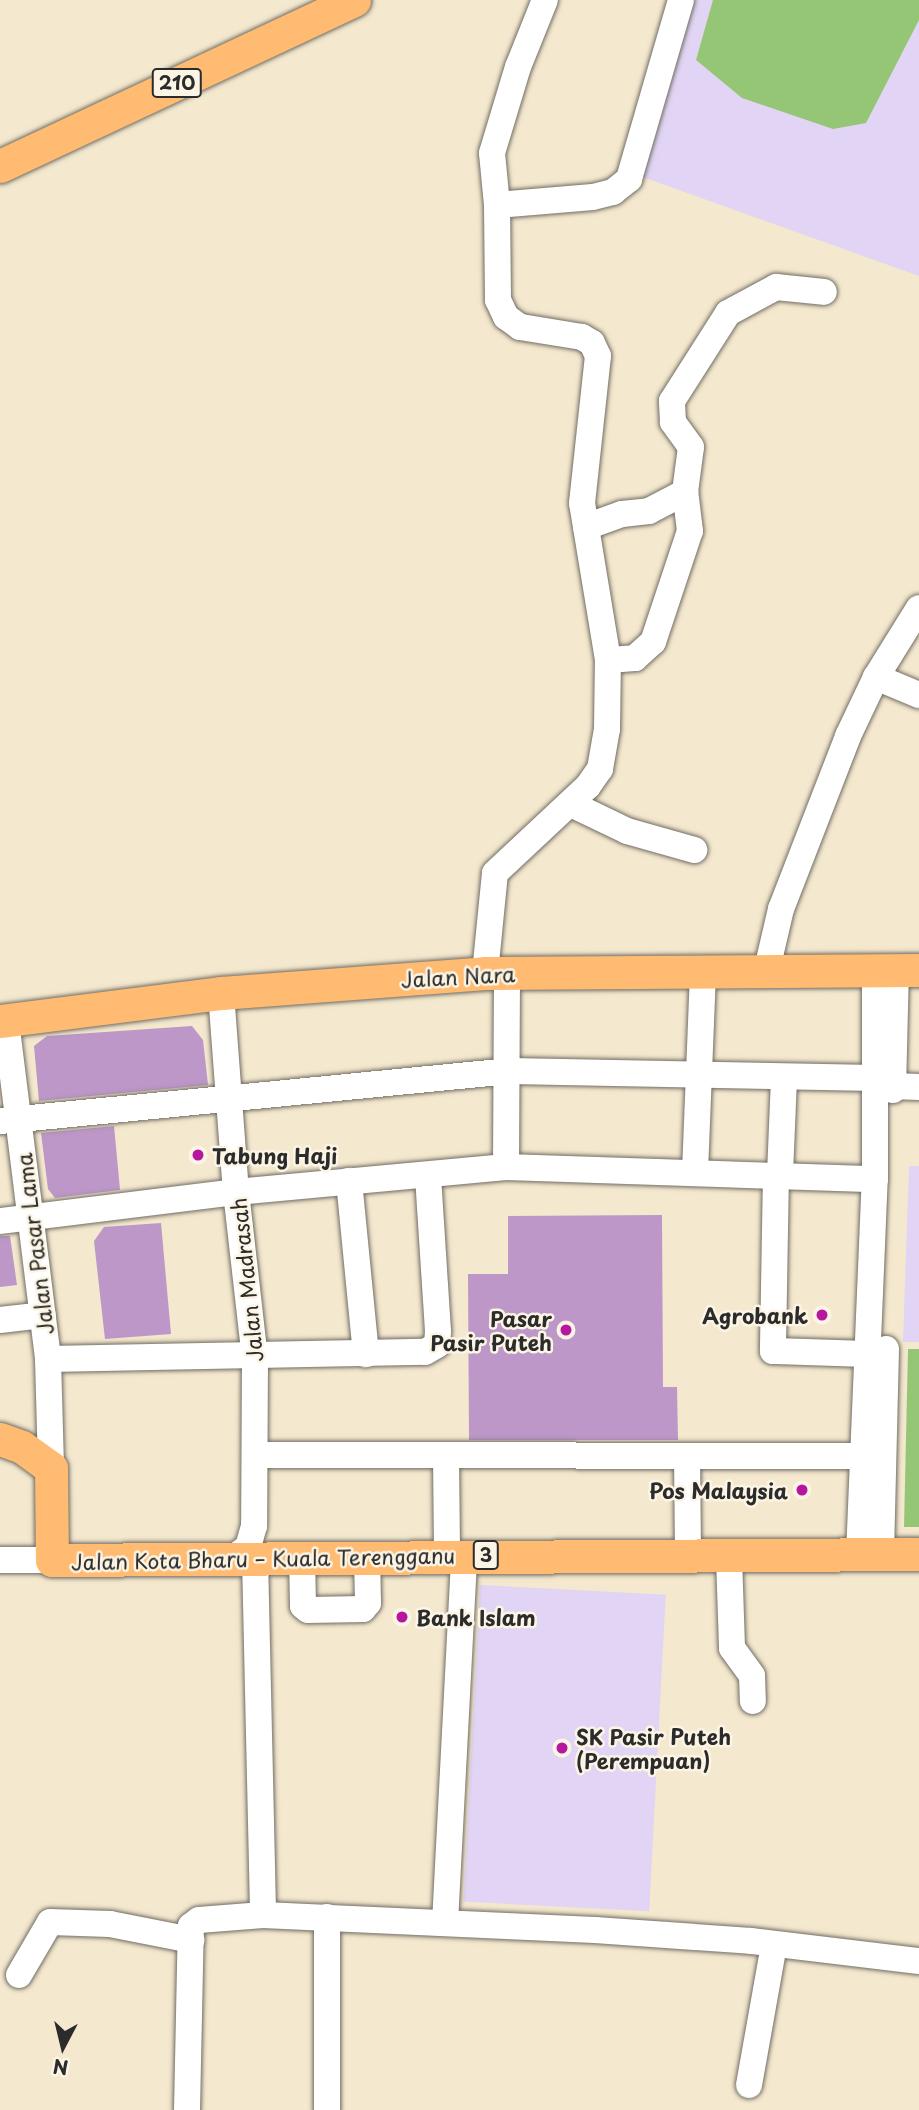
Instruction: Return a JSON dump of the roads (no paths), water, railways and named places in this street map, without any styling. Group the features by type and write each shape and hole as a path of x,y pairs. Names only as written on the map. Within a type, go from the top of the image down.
{"main road":[{"name":"210","path":"0,166 354,0"},
{"name":"Jalan Nara","path":"3,1021 221,993 496,973 897,970"},
{"path":"0,1439 22,1447 51,1468"},
{"name":"Jalan Kota Bharu – Kuala Terengganu","path":"51,1468 52,1560 919,1554"}],"street":[{"path":"506,1167 510,1072 496,973 495,873 571,804 600,769 607,729 608,660 586,527 582,483 598,356 592,342 582,337 520,327 506,317 498,300 497,205 492,153 518,67 545,0"},
{"path":"497,205 593,197 613,192 629,179 681,0"},
{"path":"608,660 635,658 653,642 690,531 685,492 691,447 673,422 672,401 728,313 775,287 824,292"},
{"path":"586,527 622,514 649,511 685,492"},
{"path":"767,969 781,909 848,736 876,677 919,608"},
{"path":"876,677 919,695"},
{"path":"571,804 627,831 694,850"},
{"path":"695,1172 702,970"},
{"path":"870,1554 896,1084 897,970"},
{"name":"Jalan Madrasah","path":"221,993 236,1192 255,1358 253,1538 244,1558"},
{"name":"Jalan Pasar Lama","path":"3,1021 10,1120 33,1218 48,1359 51,1468"},
{"path":"10,1120 510,1072 785,1077 896,1084"},
{"path":"785,1077 778,1173 773,1351 869,1354"},
{"path":"870,1554 864,1456 875,1179 896,1084"},
{"path":"0,1221 236,1192 506,1167 778,1173 875,1179"},
{"path":"48,1359 255,1358 425,1352 437,1345 428,1175"},
{"path":"349,1181 366,1354"},
{"path":"0,1320 43,1315"},
{"path":"255,1455 864,1456"},
{"path":"444,1923 456,1556 446,1455"},
{"path":"687,1456 688,1555"},
{"path":"302,1558 303,1606 308,1610 363,1609 368,1602 367,1556"},
{"path":"729,1557 732,1648 752,1676 753,1701"},
{"path":"244,1558 263,1915"},
{"path":"0,1560 52,1560"},
{"path":"187,2110 191,1926 199,1920 263,1915 444,1923 774,1944 919,1961"},
{"path":"327,1917 327,2110"},
{"path":"19,1975 50,1922 110,1924 191,1940"},
{"path":"749,2085 774,1944"}],"place":[{"name":"Tabung Haji","path":"198,1155"},
{"name":"Agrobank","path":"822,1315"},
{"name":"Pasar Pasir Puteh","path":"566,1330"},
{"name":"Pos Malaysia","path":"802,1490"},
{"name":"Bank Islam","path":"402,1617"},
{"name":"SK Pasir Puteh (Perempuan)","path":"562,1748"}]}
